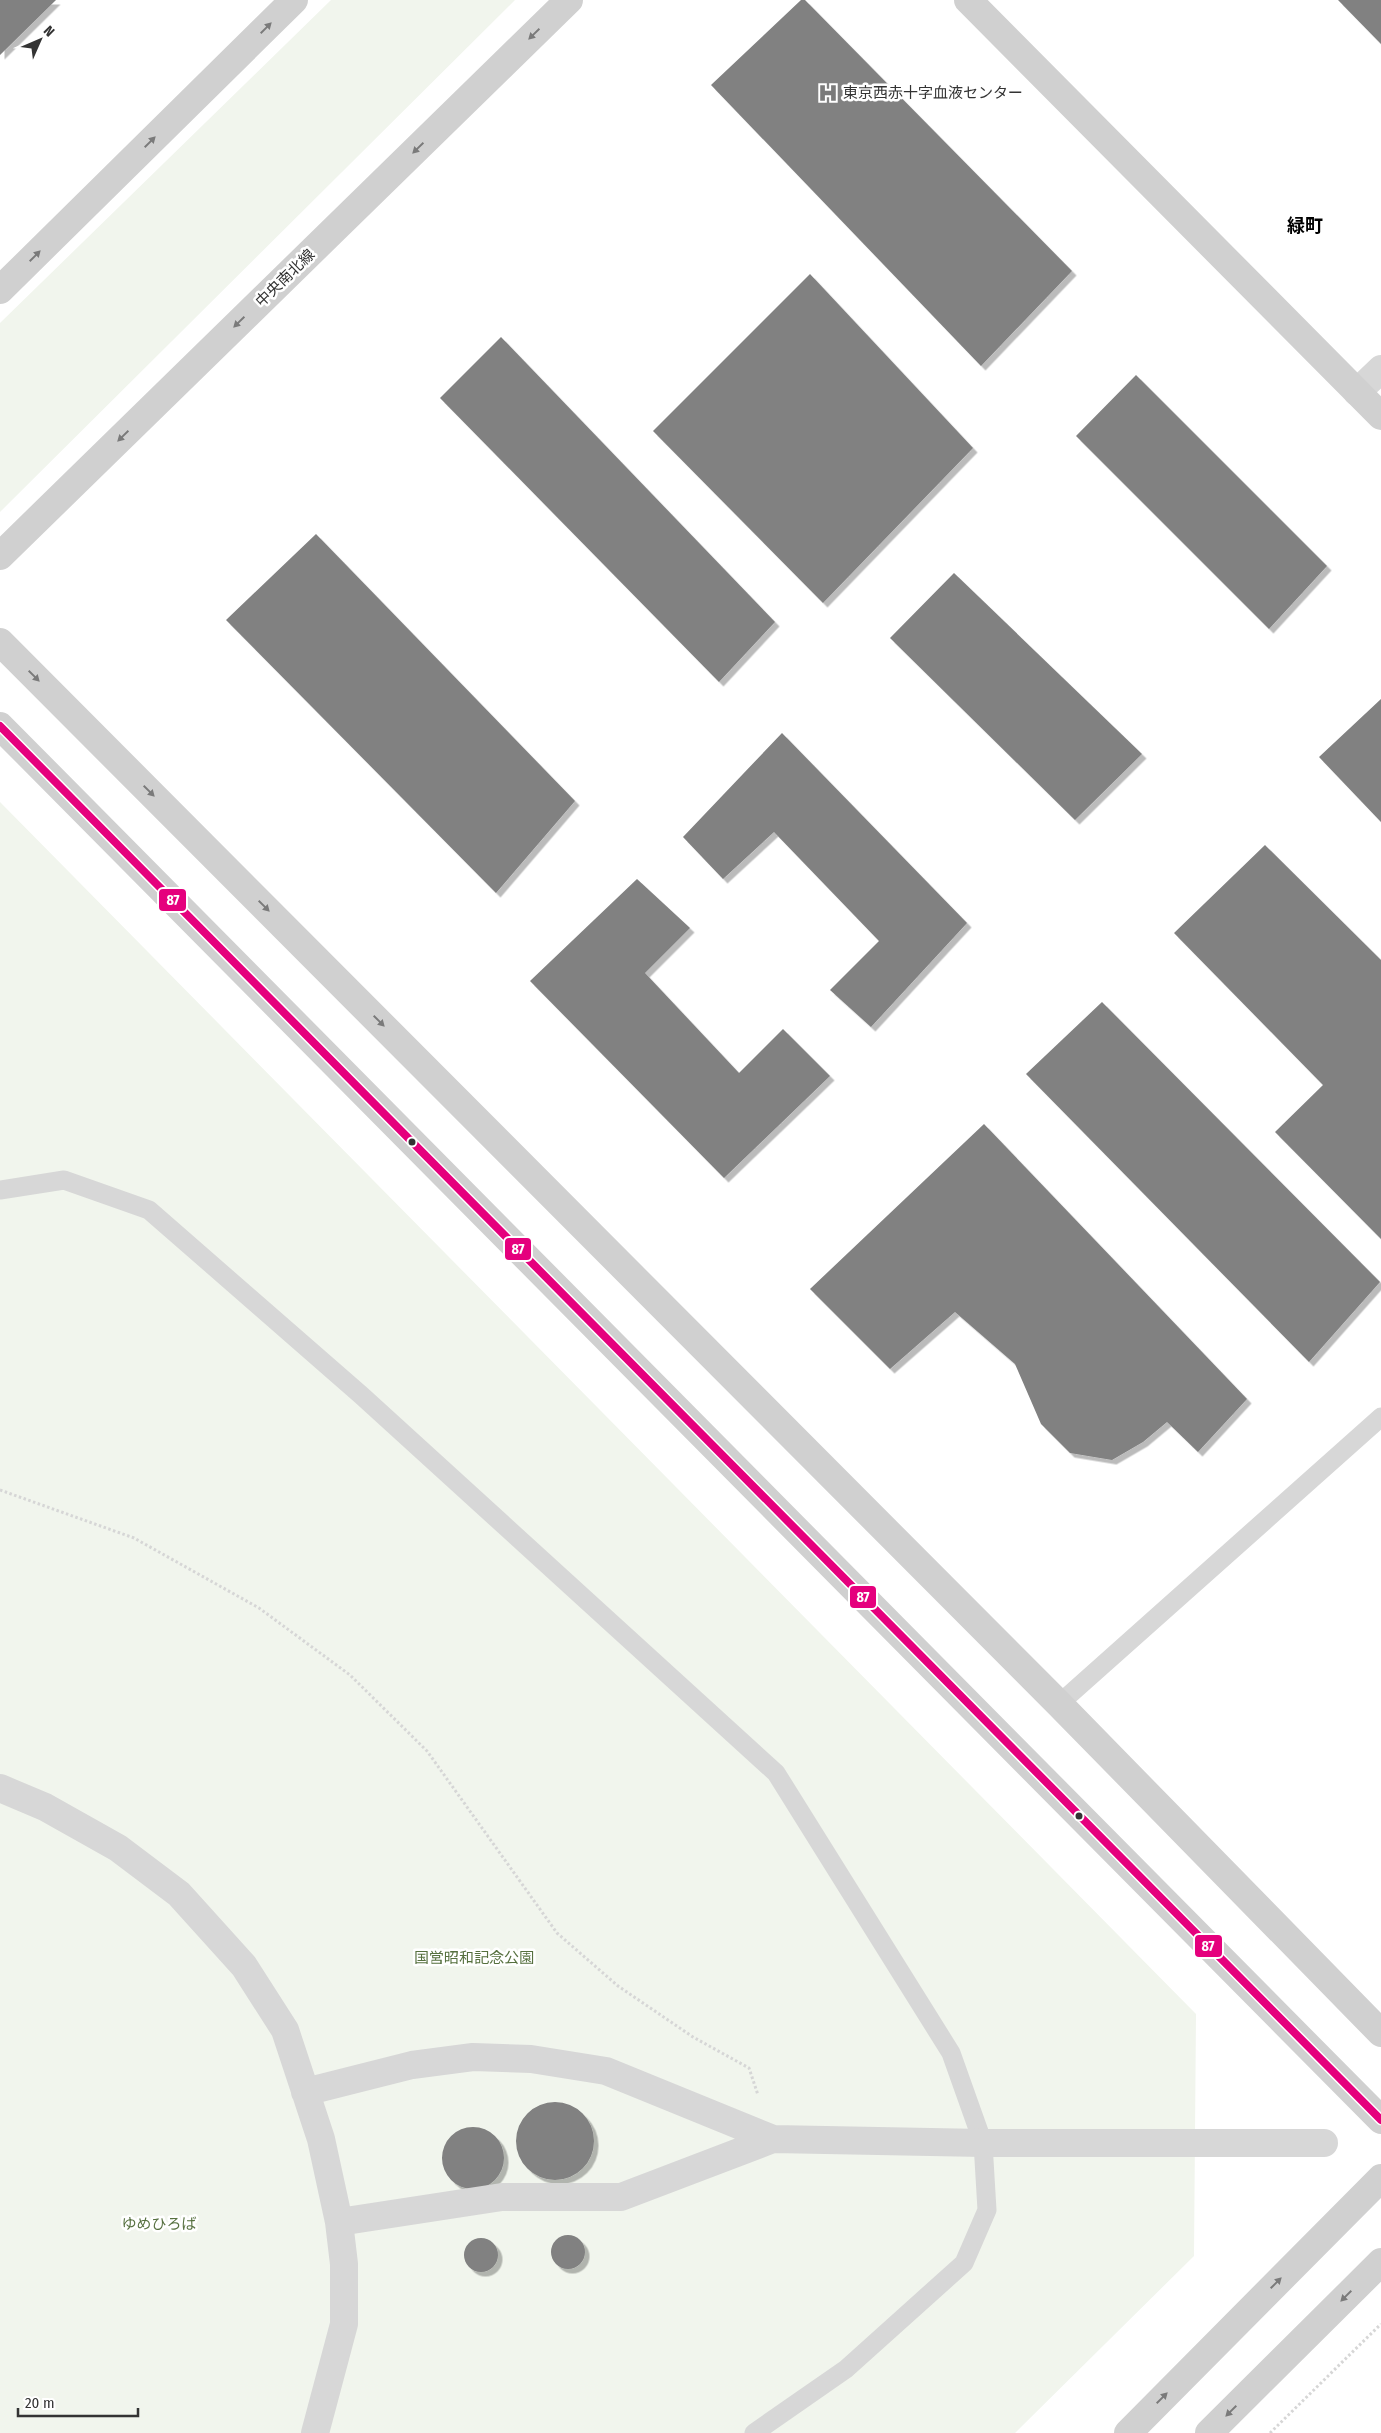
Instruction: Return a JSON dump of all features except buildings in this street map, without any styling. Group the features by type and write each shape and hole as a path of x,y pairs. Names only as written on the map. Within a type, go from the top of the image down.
{"street":[{"path":"0,290 294,0"},
{"name":"中央南北線","path":"0,556 569,0"},
{"path":"968,0 1381,416"},
{"path":"1357,392 1381,369"},
{"path":"0,642 1059,1704 1381,2033"},
{"path":"0,726 1381,2120"},
{"path":"0,1788 45,1807 118,1848 179,1894 250,1974 285,2030 321,2139 339,2222 344,2264 344,2324 315,2433"},
{"path":"305,2092 412,2065 473,2057 531,2058 606,2071 773,2139 983,2143 1324,2144"},
{"path":"339,2222 502,2197 622,2197 773,2139"},
{"path":"1128,2433 1381,2178"},
{"path":"1209,2433 1381,2262"}],"lane":[{"path":"0,1190 64,1180 149,1210 362,1395 776,1773 952,2053 983,2143 988,2210 964,2263 846,2369 754,2433"},
{"path":"1059,1704 1381,1417"}],"path":[{"path":"0,1490 134,1538 259,1608 350,1675 427,1751 557,1933 618,1986 693,2037 749,2068 773,2139"},
{"path":"1270,2433 1381,2324"}],"green space":[{"path":"331,0 515,0 0,512 0,323"},
{"name":"国営昭和記念公園","path":"0,802 1196,2014 1194,2256 1015,2433 0,2433"}],"transit line":[{"name":"87","path":"0,726 1381,2120"}],"place":[{"name":"東京西赤十字血液センター","path":"828,93"}],"district":[{"name":"緑町","path":"1305,226"}],"park label":[{"name":"ゆめひろば","path":"159,2224"}]}
